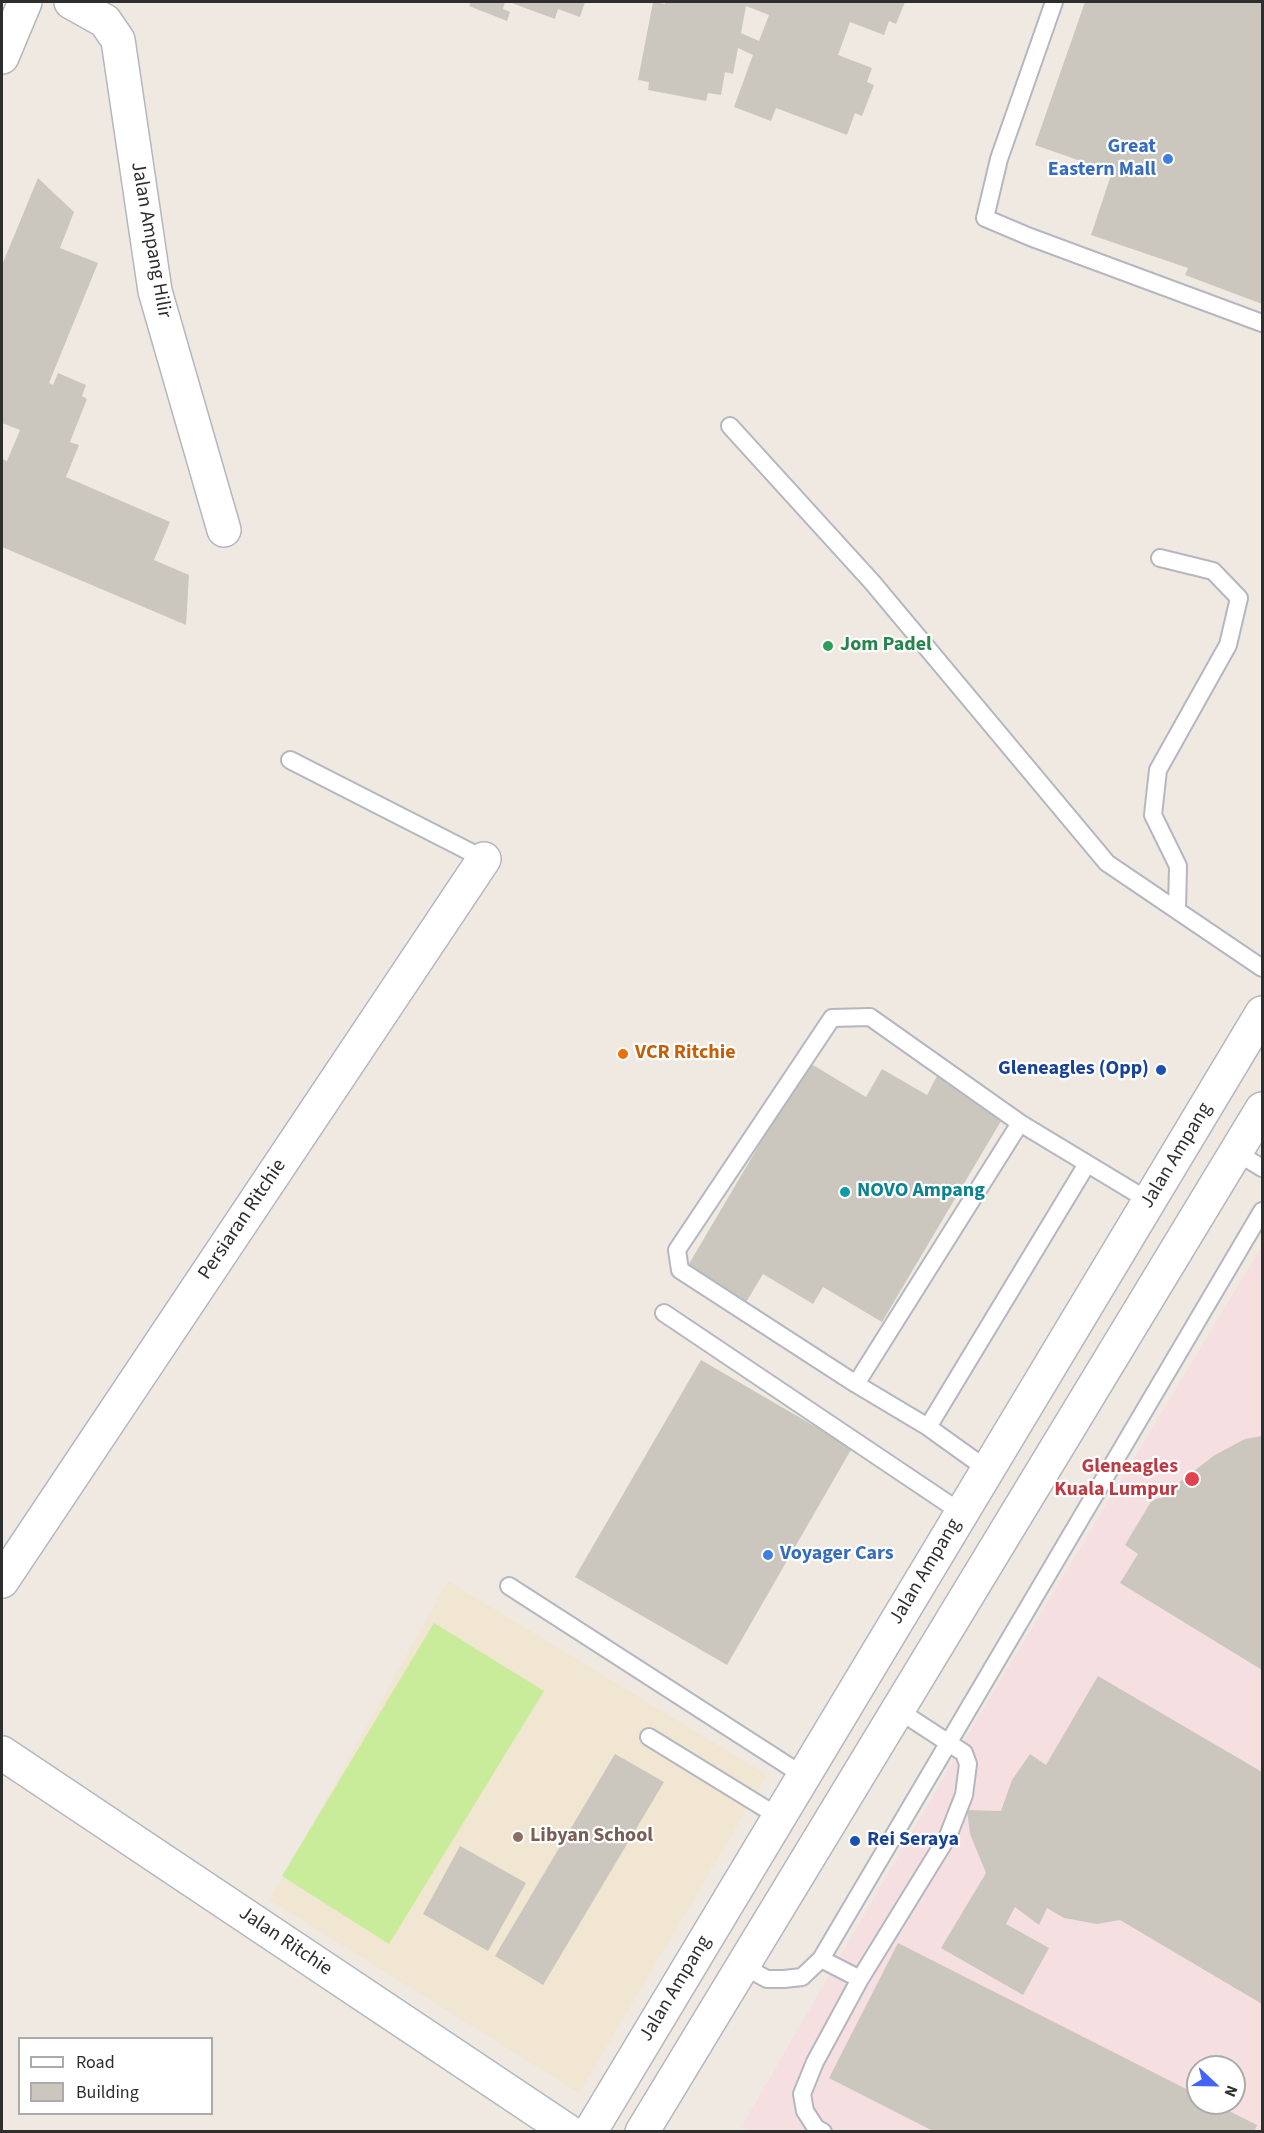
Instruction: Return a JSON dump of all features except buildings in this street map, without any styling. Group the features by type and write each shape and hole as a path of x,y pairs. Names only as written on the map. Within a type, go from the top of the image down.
{"main road":[{"path":"2,57 25,2"},
{"name":"Jalan Ampang Hilir","path":"71,2 105,21 118,39 155,291 224,530"},
{"name":"Persiaran Ritchie","path":"2,1581 484,859"},
{"name":"Jalan Ampang","path":"590,2132 1263,1013"},
{"path":"642,2132 898,1710 1249,1160 1263,1109"},
{"name":"Jalan Ritchie","path":"2,1754 569,2132"}],"lane":[{"path":"1054,2 999,159 985,218 1029,237 1263,323"},
{"path":"730,426 872,582 1107,863 1263,968"},
{"path":"1160,558 1213,571 1239,598 1228,645 1158,770 1153,815 1178,866 1177,910"},
{"path":"290,760 484,859"},
{"path":"988,1470 928,1427 856,1384 680,1270 677,1250 832,1018 870,1017 1020,1123 1149,1201"},
{"path":"856,1384 1020,1123"},
{"path":"928,1427 1087,1164"},
{"path":"743,1966 767,1980 784,1979 801,1977 821,1959 1263,1211"},
{"path":"664,1312 962,1513"},
{"path":"509,1586 804,1776"},
{"path":"823,2132 816,2128 805,2111 802,2094 815,2062 860,1979 948,1836 964,1795 968,1764 964,1753 898,1710"},
{"path":"649,1737 779,1817"},
{"path":"821,1959 860,1979"}],"shaded area":[{"name":"Gleneagles Kuala Lumpur","path":"1262,1246 1262,2131 752,2132 742,2126 981,1713"},
{"name":"Libyan School","path":"448,1581 767,1775 579,2093 270,1900"}],"green space":[{"path":"434,1623 544,1691 389,1944 282,1876"}],"place":[{"name":"Great Eastern Mall","path":"1168,159"},
{"name":"Jom Padel","path":"828,646"},
{"name":"VCR Ritchie","path":"623,1054"},
{"name":"Gleneagles (Opp)","path":"1161,1070"},
{"name":"NOVO Ampang","path":"845,1192"},
{"name":"Gleneagles Kuala Lumpur","path":"1192,1479"},
{"name":"Voyager Cars","path":"768,1555"},
{"name":"Libyan School","path":"518,1837"},
{"name":"Rei Seraya","path":"855,1841"}]}
